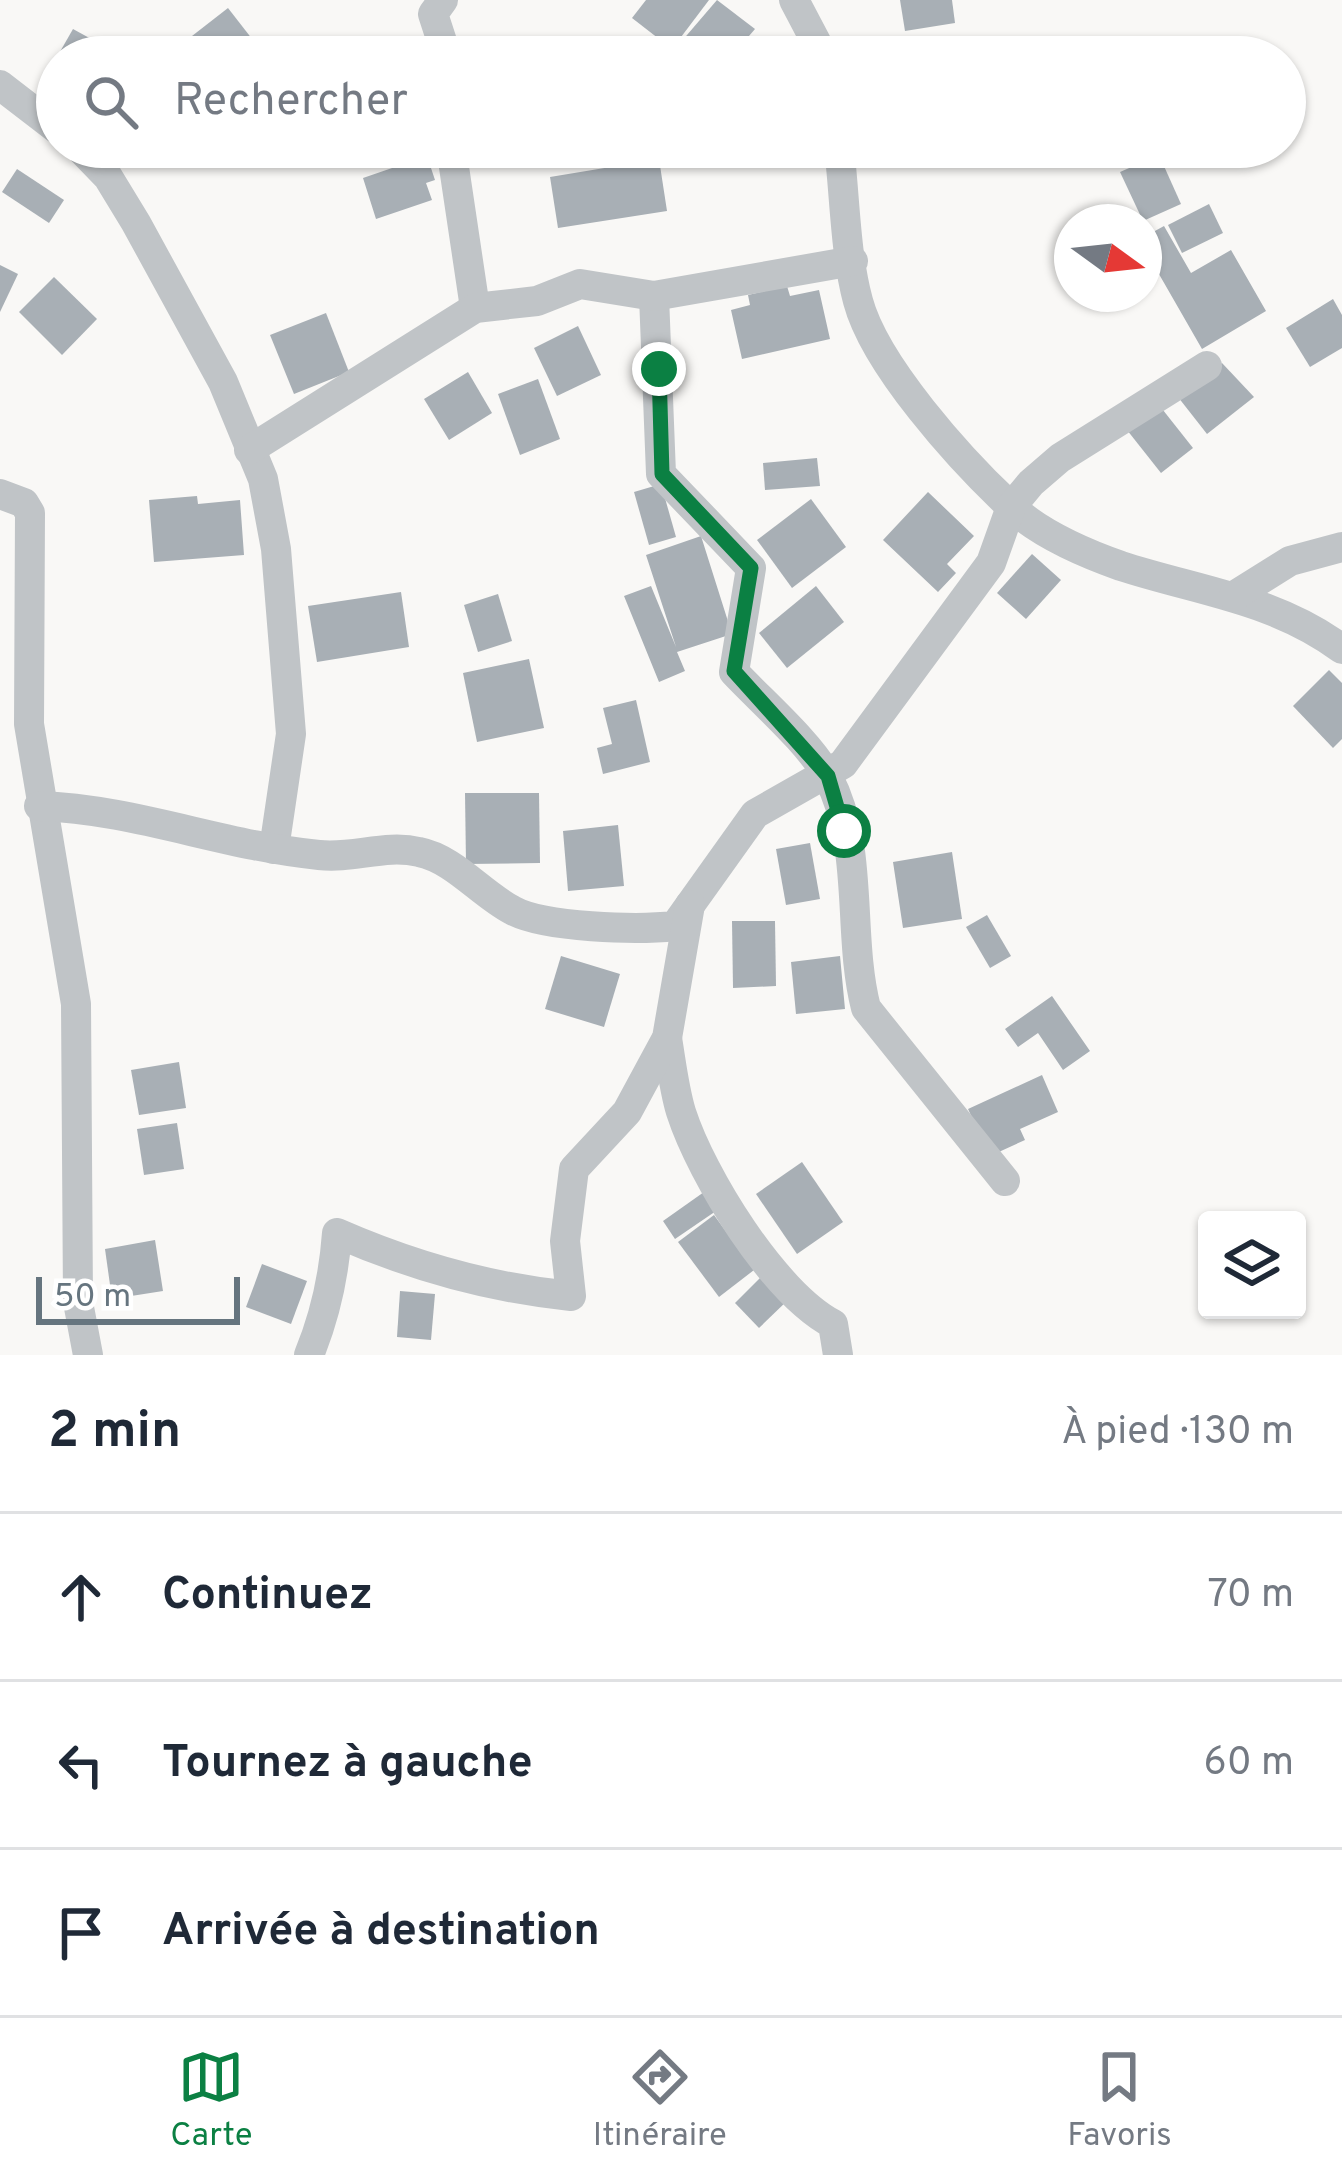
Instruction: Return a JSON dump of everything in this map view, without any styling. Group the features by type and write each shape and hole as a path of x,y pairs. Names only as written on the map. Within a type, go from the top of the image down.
{"street":[{"path":"441,36 434,14 443,0"},
{"path":"794,0 813,36"},
{"path":"0,85 36,113"},
{"path":"99,168 136,223 223,382 263,479 276,549 291,734 274,849"},
{"path":"455,168 476,308"},
{"path":"842,168 857,299 870,335 898,380 1011,507 1059,538 1116,564 1234,596 1287,616 1342,649"},
{"path":"249,450 476,308 537,302 580,284 654,296 853,261"},
{"path":"654,296 662,474 751,568 734,671 828,776 852,867 859,979 866,1008 1004,1181"},
{"path":"39,806 80,807 324,856 416,851 436,856 516,913 651,929 675,926 755,814 828,776 914,674 991,563 1011,507 1060,458 1207,366"},
{"path":"0,494 24,503 30,513 27,656 39,806 76,1004 78,1302 88,1355"},
{"path":"1234,596 1290,561 1342,547"},
{"path":"309,1355 322,1302 333,1285 337,1233 404,1262 522,1291 571,1296 565,1241 574,1168 640,1094 667,1038 690,905"},
{"path":"667,1038 681,1113 722,1197 806,1310 833,1324 838,1355"}],"building":[{"path":"646,0 709,0 682,36 655,36 632,18"},
{"path":"717,0 755,29 749,36 686,36"},
{"path":"900,0 952,0 955,23 905,31"},
{"path":"228,8 250,36 192,36"},
{"path":"392,168 431,168 435,180 426,183 432,200 376,219 363,178"},
{"path":"604,168 660,168 667,211 558,228 550,177"},
{"path":"1165,168 1181,204 1162,212 1162,204 1135,204 1120,172"},
{"path":"17,169 64,200 49,223 2,192"},
{"path":"1209,204 1223,233 1182,253 1168,225"},
{"path":"1162,227 1191,273 1231,250 1266,311 1202,349 1162,279"},
{"path":"0,265 18,274 0,312"},
{"path":"54,277 97,319 62,355 19,312"},
{"path":"787,286 790,296 819,290 830,339 742,359 731,310 750,305 748,295"},
{"path":"1333,299 1342,315 1342,348 1310,367 1286,328"},
{"path":"326,313 349,372 294,394 270,335"},
{"path":"578,326 601,375 557,396 534,348"},
{"path":"1222,363 1254,397 1207,434 1178,397"},
{"path":"468,372 492,413 449,440 424,399"},
{"path":"538,379 560,439 520,455 498,394"},
{"path":"1159,405 1193,448 1161,473 1127,430"},
{"path":"817,458 820,486 765,490 763,463"},
{"path":"661,484 676,537 649,545 634,492"},
{"path":"928,492 974,536 947,564 956,573 938,592 883,540"},
{"path":"197,496 198,504 240,500 244,555 154,562 149,500"},
{"path":"811,499 846,547 792,588 757,540"},
{"path":"701,536 732,634 677,652 685,671 659,682 624,596 651,586 676,647 646,555"},
{"path":"1032,554 1061,580 1026,619 997,593"},
{"path":"816,586 844,622 787,668 759,633"},
{"path":"401,592 409,647 317,662 308,606"},
{"path":"498,594 512,641 478,652 464,605"},
{"path":"529,659 544,728 477,742 463,673"},
{"path":"1329,670 1342,683 1342,739 1333,748 1293,706"},
{"path":"636,700 650,762 603,774 597,748 612,744 603,708"},
{"path":"465,793 539,793 540,863 466,864"},
{"path":"618,825 624,886 568,891 563,831"},
{"path":"810,843 820,899 786,905 776,849"},
{"path":"952,852 962,919 903,928 893,862"},
{"path":"987,915 1011,956 990,968 966,927"},
{"path":"732,921 775,921 776,986 733,988"},
{"path":"561,956 620,974 604,1027 545,1009"},
{"path":"840,956 845,1009 796,1014 791,962"},
{"path":"1052,996 1090,1051 1063,1070 1038,1033 1018,1047 1005,1029"},
{"path":"179,1062 186,1108 139,1115 131,1070"},
{"path":"1042,1075 1058,1112 1020,1129 1025,1140 990,1156 968,1109"},
{"path":"177,1123 184,1169 144,1175 137,1129"},
{"path":"802,1162 843,1222 797,1254 756,1194"},
{"path":"704,1192 716,1211 675,1239 663,1221"},
{"path":"714,1215 754,1270 719,1297 678,1242"},
{"path":"155,1240 163,1291 112,1299 105,1249"},
{"path":"262,1264 307,1281 291,1324 246,1307"},
{"path":"764,1274 789,1299 759,1328 735,1303"},
{"path":"400,1291 435,1294 431,1340 397,1337"}],"route":[{"path":"659,369 662,474 751,568 734,671 828,776 844,831"}]}
